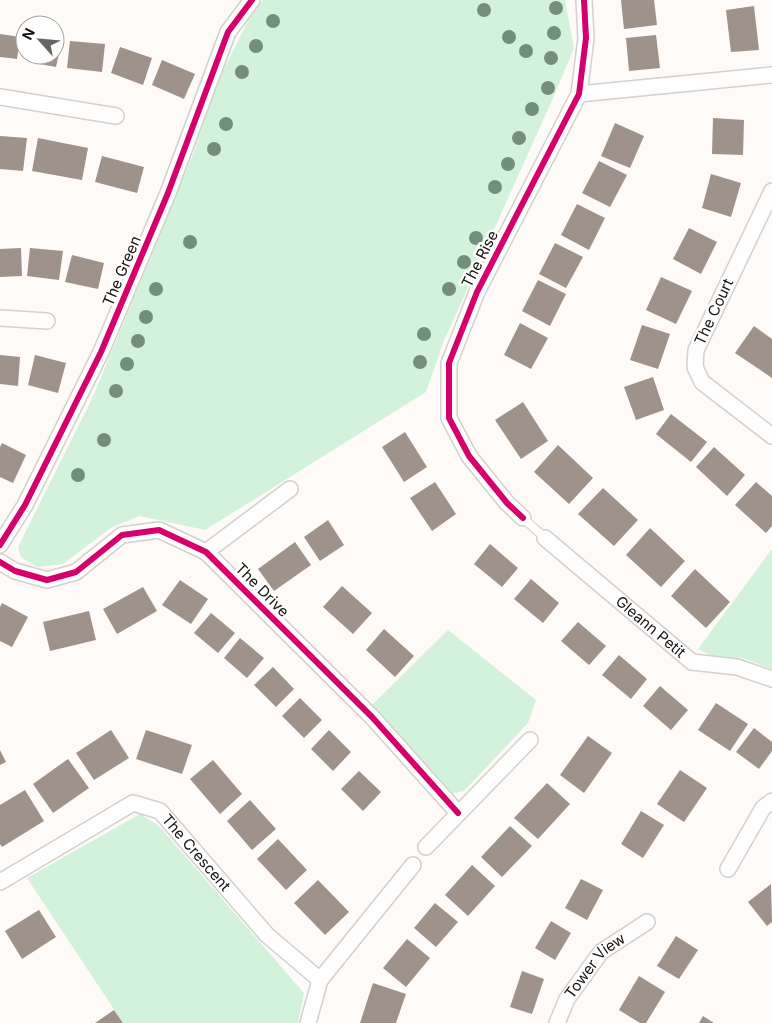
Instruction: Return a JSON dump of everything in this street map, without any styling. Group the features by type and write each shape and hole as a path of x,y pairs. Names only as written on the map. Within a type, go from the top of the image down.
{"street":[{"name":"The Green","path":"0,545 25,505 101,352 168,193 228,32 252,0"},
{"name":"The Rise","path":"523,518 507,503 469,456 449,418 449,363 477,292 579,94 586,38 584,0"},
{"path":"579,94 772,75"},
{"path":"0,97 116,116"},
{"name":"The Court","path":"772,191 696,350 695,367 702,382 772,436"},
{"path":"0,318 47,320"},
{"path":"206,552 290,489"},
{"name":"The Drive","path":"0,562 15,571 47,580 76,572 122,535 159,530 206,552 372,717 458,813"},
{"name":"Gleann Petit","path":"545,538 692,662 737,667 772,679"},
{"path":"426,847 530,740"},
{"path":"728,869 763,808 772,801"},
{"name":"The Crescent","path":"0,882 133,803 160,811 267,935 320,980"},
{"path":"308,1023 320,980 413,865"},
{"name":"Tower View","path":"557,1023 567,999 601,952 647,922"}],"lane":[{"path":"523,518 545,538"}],"green space":[{"path":"263,0 565,0 574,48 443,343 426,392 205,530 140,516 112,527 63,564 37,567 21,557 18,547 92,399 194,152 217,83 252,13"},
{"path":"772,549 772,669 742,658 712,656 698,649"},
{"path":"448,630 536,700 528,723 464,791 449,794 372,705"},
{"path":"140,814 159,826 304,993 298,1023 123,1023 27,878"}],"building":[{"path":"621,0 654,0 657,25 624,29"},
{"path":"754,6 759,50 731,52 726,10"},
{"path":"0,34 15,36 15,59 0,57"},
{"path":"656,35 660,68 629,71 626,38"},
{"path":"70,41 105,44 102,72 67,68"},
{"path":"120,47 152,58 143,85 111,73"},
{"path":"162,60 195,74 184,99 152,85"},
{"path":"713,118 744,120 743,155 712,154"},
{"path":"615,123 644,136 630,168 601,156"},
{"path":"0,136 27,138 23,171 0,169"},
{"path":"38,138 88,148 82,180 32,171"},
{"path":"102,156 144,167 137,193 95,182"},
{"path":"599,161 627,175 610,207 582,193"},
{"path":"711,174 741,183 731,217 702,208"},
{"path":"577,204 605,218 589,250 561,235"},
{"path":"689,228 717,242 701,274 673,259"},
{"path":"555,243 583,257 566,288 539,274"},
{"path":"21,248 22,276 0,277 0,249"},
{"path":"30,248 63,251 59,280 27,276"},
{"path":"72,255 104,263 98,289 65,282"},
{"path":"661,277 692,291 676,324 646,310"},
{"path":"538,280 566,294 550,326 522,311"},
{"path":"520,323 548,338 531,369 504,355"},
{"path":"642,325 670,334 658,369 630,360"},
{"path":"754,326 772,339 772,378 735,353"},
{"path":"0,355 20,357 18,386 0,384"},
{"path":"35,355 66,363 58,393 28,385"},
{"path":"653,377 664,410 636,420 624,387"},
{"path":"523,402 548,441 521,459 495,420"},
{"path":"671,414 707,442 691,462 656,434"},
{"path":"405,432 427,467 404,482 382,447"},
{"path":"2,443 26,455 13,483 0,477 0,447"},
{"path":"558,445 593,478 569,504 534,472"},
{"path":"714,447 745,475 727,496 696,467"},
{"path":"435,482 456,514 432,531 410,498"},
{"path":"756,482 772,496 772,526 766,533 735,505"},
{"path":"603,488 638,520 614,546 578,514"},
{"path":"328,520 344,545 320,561 304,537"},
{"path":"650,528 685,561 661,587 626,555"},
{"path":"295,542 311,565 274,591 258,569"},
{"path":"490,544 518,568 502,587 474,564"},
{"path":"695,569 730,602 706,628 671,596"},
{"path":"531,579 559,603 543,623 514,599"},
{"path":"180,580 208,599 191,624 162,605"},
{"path":"342,586 372,613 353,634 323,607"},
{"path":"143,587 157,611 117,634 103,609"},
{"path":"2,603 28,617 12,647 0,641 0,607"},
{"path":"89,611 96,640 50,651 43,622"},
{"path":"211,613 235,633 218,653 194,633"},
{"path":"578,622 606,646 589,665 561,641"},
{"path":"384,629 414,656 395,677 366,650"},
{"path":"240,638 264,658 247,678 224,658"},
{"path":"619,655 647,679 631,699 602,675"},
{"path":"273,667 294,689 276,707 254,685"},
{"path":"660,686 688,710 671,730 643,706"},
{"path":"300,698 322,720 304,738 282,716"},
{"path":"716,703 748,724 730,751 698,730"},
{"path":"754,728 772,742 772,751 759,769 736,752"},
{"path":"111,730 129,758 94,780 76,753"},
{"path":"146,730 192,745 182,774 136,759"},
{"path":"329,730 351,752 333,771 311,749"},
{"path":"588,736 612,753 584,793 560,775"},
{"path":"0,750 6,762 0,765"},
{"path":"68,759 89,788 53,813 33,784"},
{"path":"213,760 242,794 220,814 190,779"},
{"path":"680,770 707,788 684,822 657,804"},
{"path":"359,771 381,792 363,811 341,789"},
{"path":"547,783 570,804 538,839 514,818"},
{"path":"25,790 44,821 2,847 0,844 0,805"},
{"path":"250,800 276,829 252,850 227,821"},
{"path":"641,811 664,825 643,858 621,844"},
{"path":"510,826 532,846 502,877 481,857"},
{"path":"278,839 307,870 286,890 257,859"},
{"path":"472,865 495,886 468,916 445,895"},
{"path":"581,879 603,890 587,920 565,908"},
{"path":"318,880 349,912 325,935 294,903"},
{"path":"771,884 772,922 767,926 748,902"},
{"path":"435,903 458,922 436,947 414,928"},
{"path":"39,910 56,937 22,959 5,931"},
{"path":"551,921 571,933 555,960 535,948"},
{"path":"676,936 698,950 679,979 657,966"},
{"path":"407,939 430,958 406,987 383,968"},
{"path":"522,971 544,979 532,1014 510,1007"},
{"path":"639,976 665,992 646,1023 640,1023 619,1010"},
{"path":"373,983 406,994 396,1023 360,1023"},
{"path":"114,1010 123,1023 95,1023"},
{"path":"703,1016 714,1023 699,1023"}],"cycle path":[{"path":"0,545 25,505 101,352 168,193 228,32 252,0"},
{"path":"523,518 507,503 469,456 449,418 449,363 477,292 579,94 586,38 584,0"},
{"path":"0,562 15,571 47,580 76,572 122,535 159,530 206,552 372,717 458,813"}]}
